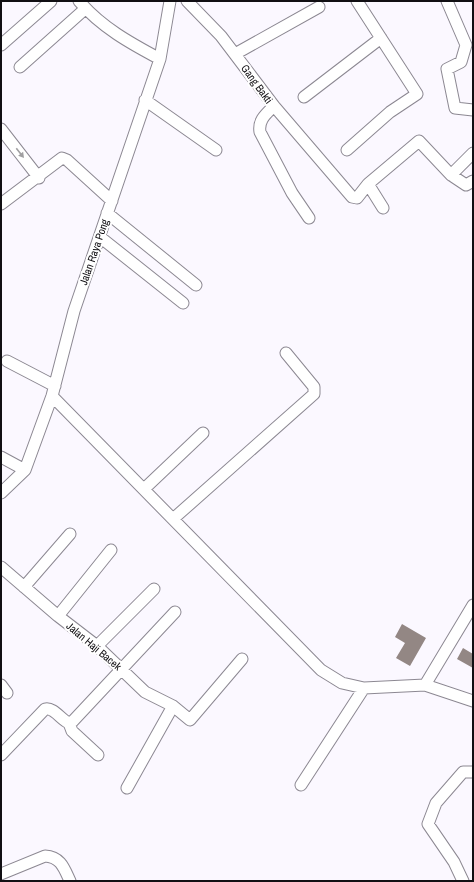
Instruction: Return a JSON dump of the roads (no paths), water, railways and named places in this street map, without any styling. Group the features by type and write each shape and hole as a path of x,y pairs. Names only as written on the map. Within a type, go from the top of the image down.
{"street":[{"path":"3,39 52,1"},
{"name":"Jalan Raya Pong","path":"1,493 26,470 54,391 74,311 160,59 170,1"},
{"name":"Gang Bakti","path":"187,1 207,20 274,106 261,119 259,125 260,132 278,169 309,218"},
{"path":"347,150 390,112 418,94 358,1"},
{"path":"447,1 466,45 461,62"},
{"path":"20,67 82,5 124,40 160,59"},
{"path":"235,54 319,6"},
{"path":"304,97 381,38"},
{"path":"473,57 447,69 455,108 473,110"},
{"path":"145,100 216,150"},
{"path":"274,106 352,197 357,198 368,184 419,141 451,175 466,185 473,181"},
{"path":"1,129 39,178"},
{"path":"451,175 473,153"},
{"path":"1,204 39,178 59,159 62,158 67,160 112,201"},
{"path":"368,184 383,208"},
{"path":"107,213 196,285"},
{"path":"100,236 183,304"},
{"path":"173,519 314,394 314,387 286,352"},
{"path":"7,361 54,391 144,489 321,670 342,683 364,688 425,685 473,701"},
{"path":"144,489 202,433"},
{"path":"1,457 26,470"},
{"path":"24,587 70,534"},
{"path":"58,616 111,550"},
{"name":"Jalan Haji Bacek","path":"1,567 58,616 97,646 145,692 173,706 190,720 242,659"},
{"path":"97,646 154,588"},
{"path":"425,685 473,605"},
{"path":"69,723 175,612"},
{"path":"301,785 364,688"},
{"path":"128,788 173,706"},
{"path":"1,755 45,709 52,710 69,723 72,731 98,755"},
{"path":"463,881 454,862 428,824 436,803 463,772 473,772"},
{"path":"1,874 45,856 53,856 59,860 70,881"}]}
